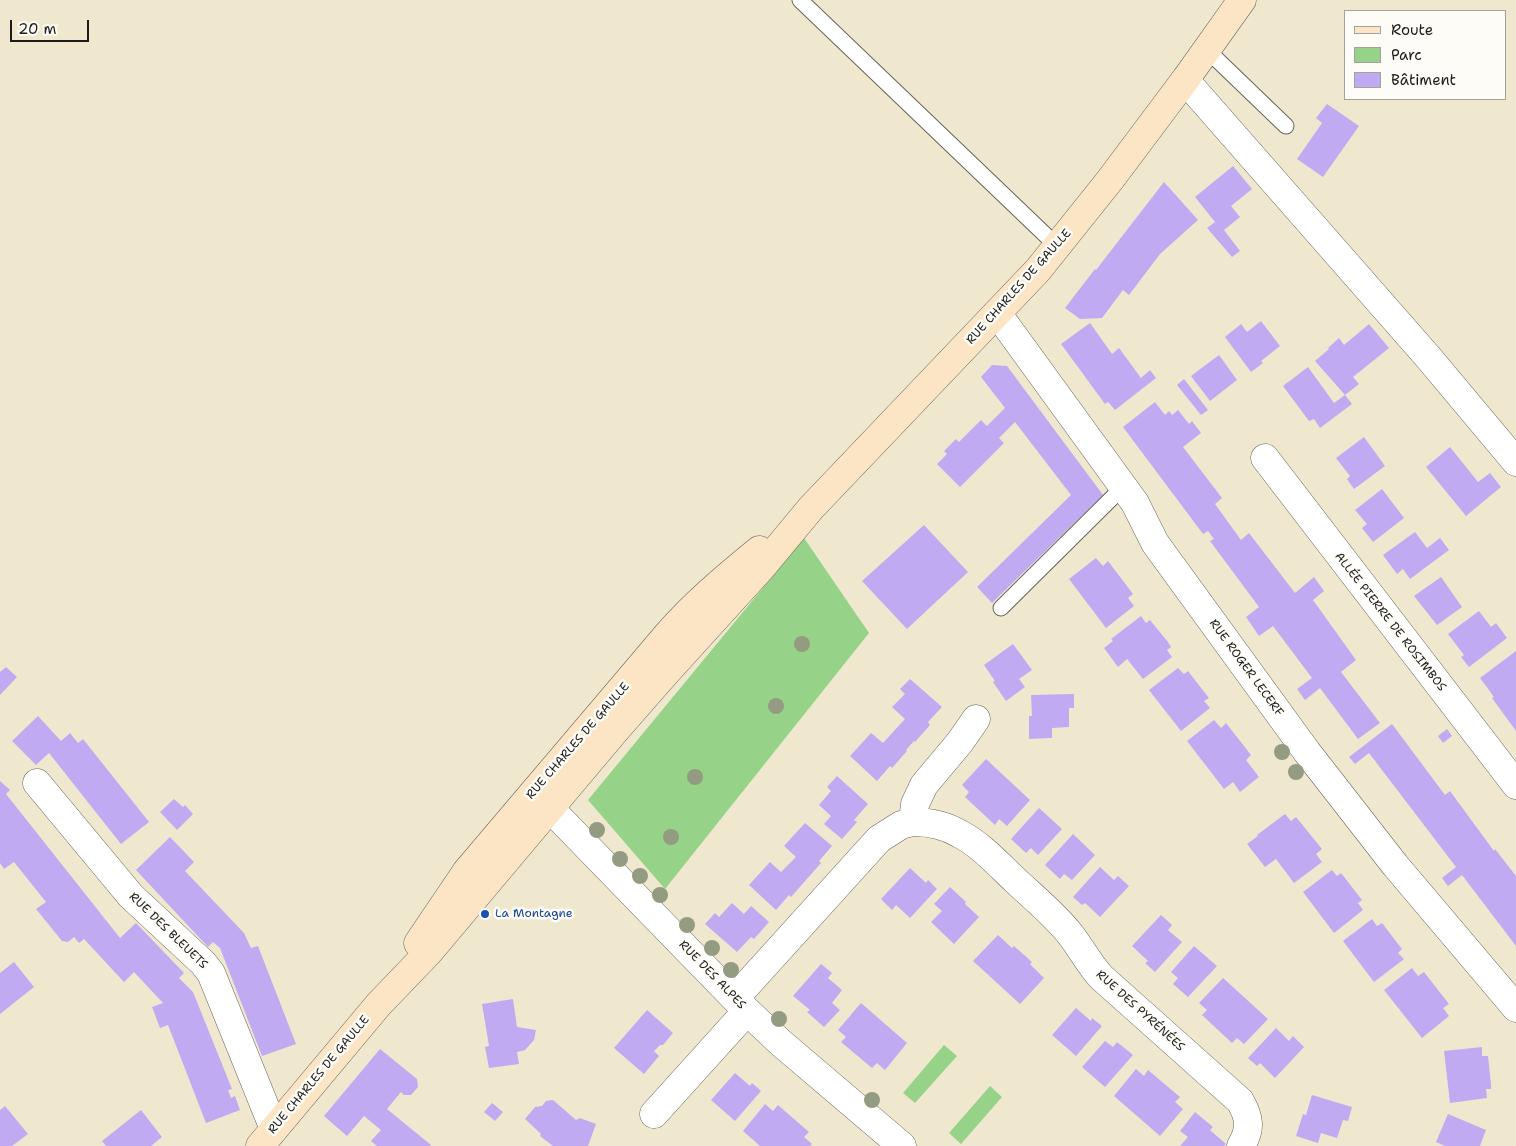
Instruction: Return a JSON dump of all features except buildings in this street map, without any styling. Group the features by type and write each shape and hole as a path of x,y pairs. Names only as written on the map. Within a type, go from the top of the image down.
{"street":[{"name":"RUE CHARLES DE GAULLE","path":"267,1137 379,1004 455,888 542,800 682,619 719,582 811,508 1038,270 1110,180 1242,0"},
{"path":"1185,80 1428,357 1516,462"},
{"name":"RUE ROGER LECERF","path":"997,313 1135,503 1155,543 1307,752 1395,865 1511,993"},
{"name":"ALLÉE PIERRE DE ROSIMBOS","path":"1265,458 1516,785"},
{"path":"913,822 915,804 924,785 960,742 976,719"},
{"name":"RUE DES BLEUETS","path":"37,783 131,896 203,963 211,973 267,1137"},
{"name":"RUE DES ALPES","path":"542,800 741,1005 781,1043 902,1146"},
{"name":"RUE DES PYRÉNÉES","path":"654,1114 741,1005 879,839 901,825 913,822 929,822 961,834 980,848 1059,921 1101,977 1240,1101 1246,1110 1248,1124 1247,1135 1241,1146"}],"lane":[{"path":"800,0 1058,247"},
{"path":"1207,50 1286,126"},
{"path":"1001,608 1123,487"}],"green space":[{"path":"804,538 869,633 665,889 588,800"},
{"path":"944,1045 957,1056 915,1103 903,1093"},
{"path":"990,1086 1002,1097 961,1144 949,1133"}],"place":[{"name":"La Montagne","path":"485,914"}]}
